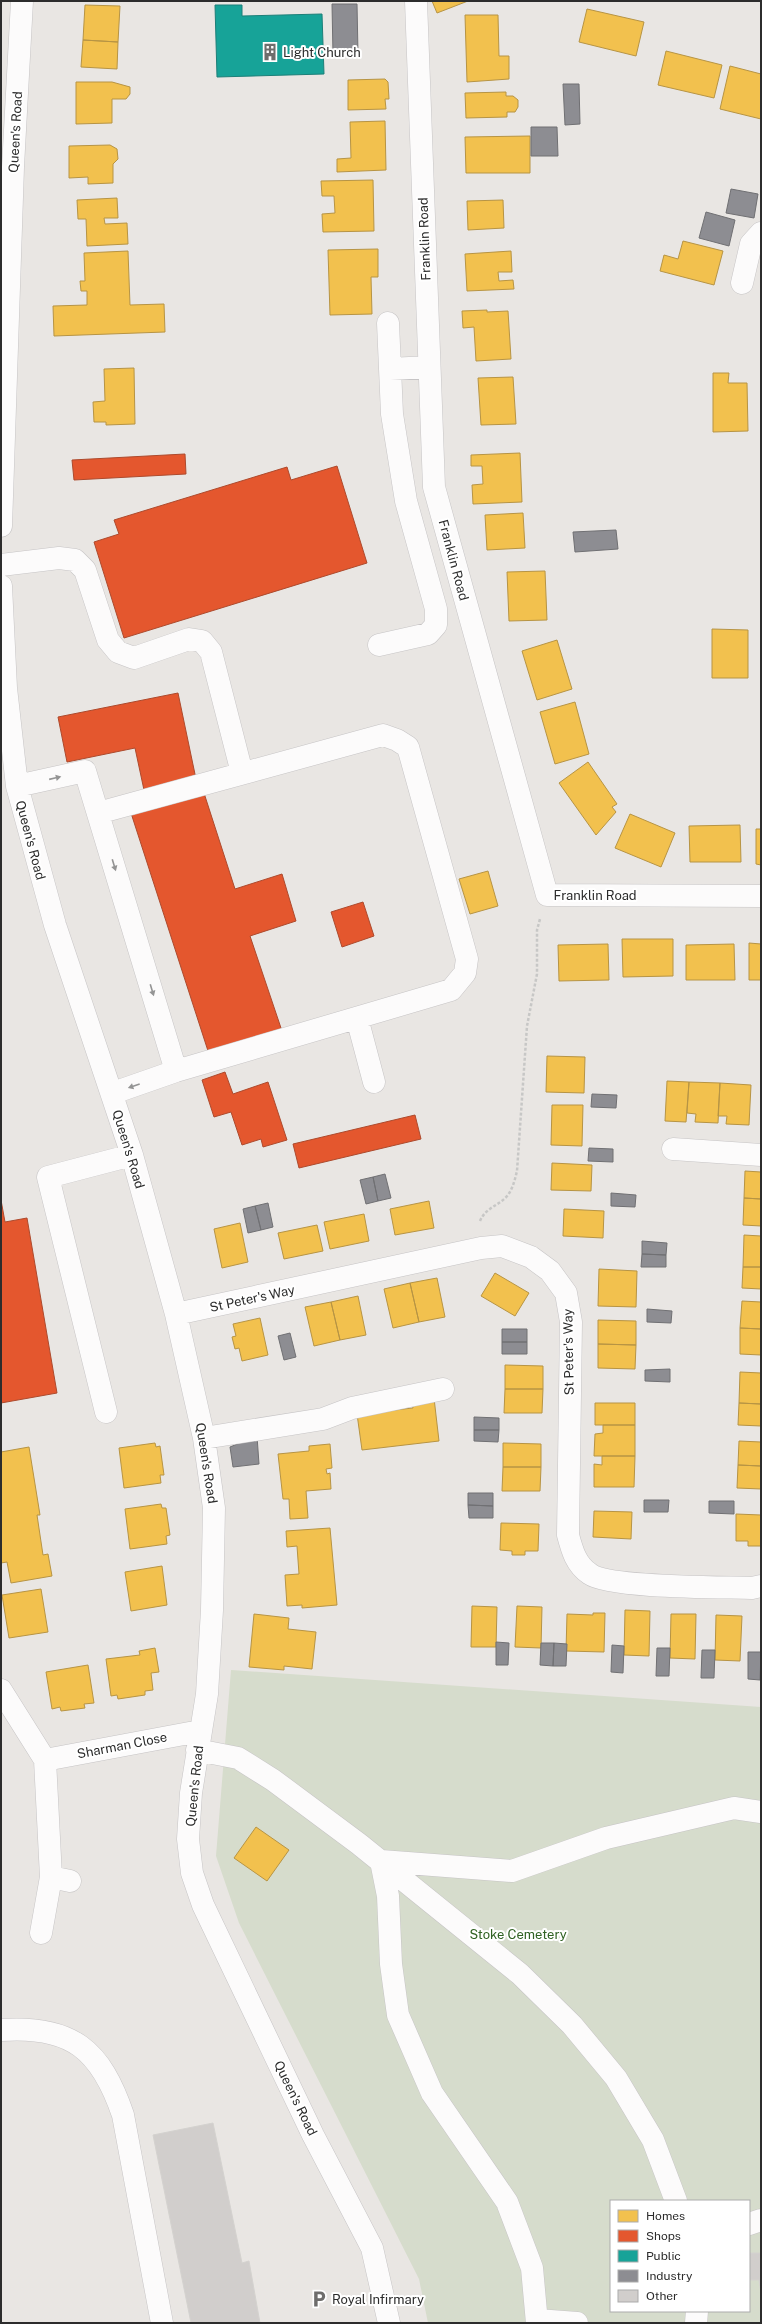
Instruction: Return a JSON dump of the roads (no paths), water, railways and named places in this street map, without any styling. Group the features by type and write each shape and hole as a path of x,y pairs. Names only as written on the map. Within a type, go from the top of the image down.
{"street":[{"name":"Queen's Road","path":"1,526 13,167 22,1"},
{"name":"Franklin Road","path":"416,1 434,487 547,895 761,896"},
{"path":"742,283 751,244 761,233"},
{"path":"379,645 428,634 436,625 436,609 406,501 392,414 388,323"},
{"path":"390,369 429,367"},
{"path":"1,565 59,558 75,560 86,570 108,640 118,652 134,658 189,639 202,641 211,652 242,774"},
{"name":"Queen's Road","path":"1,586 6,688 17,786 55,925 113,1093 132,1155 176,1314 204,1438 214,1516 207,1694 198,1740 188,1839 192,1873 203,1906 282,2070 372,2248 389,2323"},
{"path":"98,813 383,735 397,740 408,747 467,959 465,973 451,990 176,1071 113,1093"},
{"path":"17,786 85,771 176,1071"},
{"path":"357,1018 374,1082"},
{"path":"673,1150 761,1155"},
{"path":"106,1412 48,1178 132,1155"},
{"name":"St Peter's Way","path":"176,1314 481,1248 502,1246 531,1257 550,1271 566,1293 570,1322 568,1535 574,1557 590,1575 613,1582 752,1588 761,1586"},
{"path":"204,1438 323,1418 352,1408 443,1389"},
{"path":"1,1690 45,1760 61,1879 41,1933"},
{"path":"198,1740 238,1758 273,1780 381,1862 520,1974 572,2025 616,2078 653,2140 676,2200"},
{"name":"Sharman Close","path":"45,1760 198,1740"},
{"path":"381,1862 512,1871 614,1836 734,1808 761,1812"},
{"path":"381,1862 388,1896 391,1964 398,2015 432,2093 507,2202 532,2268 537,2321 577,2323"},
{"path":"1,2030 24,2028 54,2033 83,2047 101,2066 113,2086 123,2115 162,2323"},
{"path":"750,2224 761,2220"},
{"path":"696,2323 697,2312"}],"place":[{"name":"Light Church","path":"270,52"},
{"name":"Royal Infirmary","path":"319,2299"}],"park label":[{"name":"Stoke Cemetery","path":"518,1934"}]}
